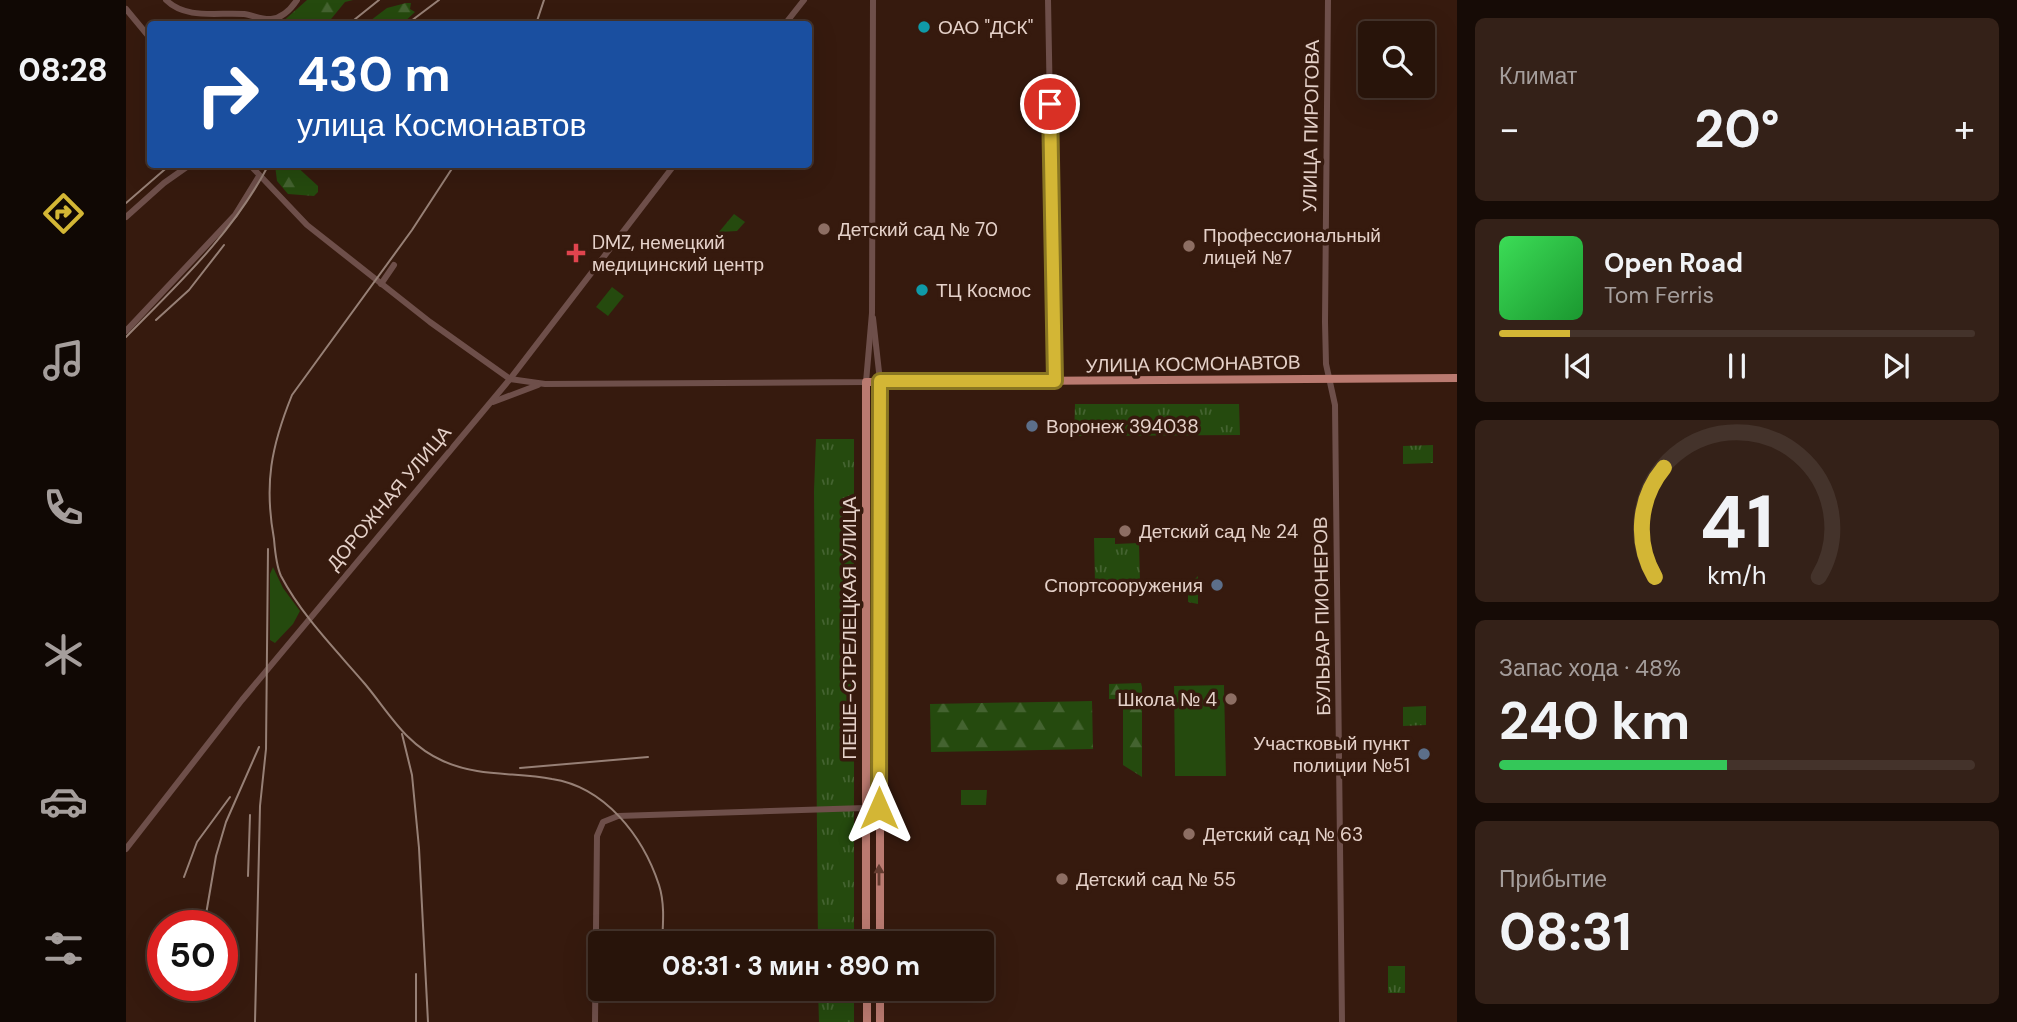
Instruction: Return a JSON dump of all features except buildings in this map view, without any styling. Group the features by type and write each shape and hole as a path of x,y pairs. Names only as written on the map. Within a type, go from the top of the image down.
{"main road":[{"name":"УЛИЦА КОСМОНАВТОВ","path":"866,382 1457,378"},
{"name":"ПЕШЕ-СТРЕЛЕЦКАЯ УЛИЦА","path":"880,381 880,931"},
{"name":"ПЕШЕ-СТРЕЛЕЦКАЯ УЛИЦА","path":"866,382 866,931"},
{"path":"867,1001 867,1022"},
{"path":"880,1001 880,1022"}],"street":[{"path":"166,0 183,11 197,14 246,14 271,19 290,10 297,0"},
{"path":"787,21 804,0"},
{"name":"ПЕШЕ-СТРЕЛЕЦКАЯ УЛИЦА","path":"866,382 872,313 873,0"},
{"path":"1048,0 1055,381"},
{"name":"УЛИЦА ПИРОГОВА","path":"1328,0 1324,161 1326,350 1329,377"},
{"path":"126,9 147,34"},
{"path":"197,14 198,21"},
{"path":"126,217 185,168"},
{"path":"252,168 307,225 381,284 510,379"},
{"name":"ДОРОЖНАЯ УЛИЦА","path":"126,849 242,701 510,379 672,168"},
{"path":"126,331 235,215 259,176"},
{"path":"381,284 394,265"},
{"name":"ПЕШЕ-СТРЕЛЕЦКАЯ УЛИЦА","path":"872,313 880,381"},
{"name":"БУЛЬВАР ПИОНЕРОВ","path":"1329,377 1335,405 1342,1022"},
{"name":"УЛИЦА КОСМОНАВТОВ","path":"510,379 545,384 866,382"},
{"path":"488,404 510,393 545,384"},
{"path":"595,1022 597,836 603,822 618,816 865,808"}],"green space":[{"path":"307,0 353,0 345,2 329,21 283,21"},
{"path":"411,3 410,9 415,12 405,21 370,21 387,8"},
{"path":"275,168 298,168 318,186 318,192 314,196 288,194 277,181"},
{"path":"734,214 745,222 737,231 719,232"},
{"path":"612,287 624,296 608,316 596,307"},
{"path":"1075,404 1239,404 1240,435 1074,436"},
{"path":"816,439 854,439 854,931 818,931 814,491"},
{"path":"1433,445 1433,463 1403,464 1403,446"},
{"path":"1094,538 1115,538 1115,544 1139,543 1140,582 1095,584"},
{"path":"273,567 283,588 300,611 293,624 275,643 270,640 270,574"},
{"path":"1198,576 1198,604 1188,602 1188,586"},
{"path":"1141,683 1142,777 1123,765 1123,699 1109,699 1109,684"},
{"path":"1224,685 1226,776 1175,776 1174,686"},
{"path":"1092,701 1093,749 931,752 930,704"},
{"path":"1426,706 1426,725 1403,726 1403,707"},
{"path":"961,790 987,790 986,805 961,805"},
{"path":"1388,966 1405,966 1405,993 1388,993"},
{"path":"818,1001 854,1001 854,1022 819,1022"}],"railway":[{"path":"353,21 379,0"},
{"path":"411,21 439,0"},
{"path":"537,21 544,0"},
{"path":"126,203 166,168"},
{"path":"126,337 204,256 239,212 267,168"},
{"path":"452,168 412,230 292,395 271,466 271,519 278,567 289,591 309,619 400,728 430,754 470,770 538,777 571,784 605,803 632,832 652,867 661,892 663,931"},
{"path":"156,320 189,290 224,245"},
{"path":"255,1022 260,806 266,749 268,549"},
{"path":"402,734 412,775 419,848 428,1022"},
{"path":"207,910 216,856 226,822 259,747"},
{"path":"520,768 648,757"},
{"path":"184,877 197,842 230,797"},
{"path":"248,876 250,815"},
{"path":"416,974 416,1022"}],"place":[{"name":"ОАО \"ДСК\"","path":"924,27"},
{"name":"Детский сад № 70","path":"824,229"},
{"name":"Профессиональный лицей №7","path":"1189,246"},
{"name":"DMZ, немецкий медицинский центр","path":"576,253"},
{"name":"ТЦ Космос","path":"922,290"},
{"name":"Воронеж 394038","path":"1032,426"},
{"name":"Детский сад № 24","path":"1125,531"},
{"name":"Спортсооружения","path":"1217,585"},
{"name":"Школа № 4","path":"1231,699"},
{"name":"Участковый пункт полиции №51","path":"1424,754"},
{"name":"Детский сад № 63","path":"1189,834"},
{"name":"Детский сад № 55","path":"1062,879"}],"route":[{"path":"879,808 877,544 880,381 1055,381 1050,104"}]}
